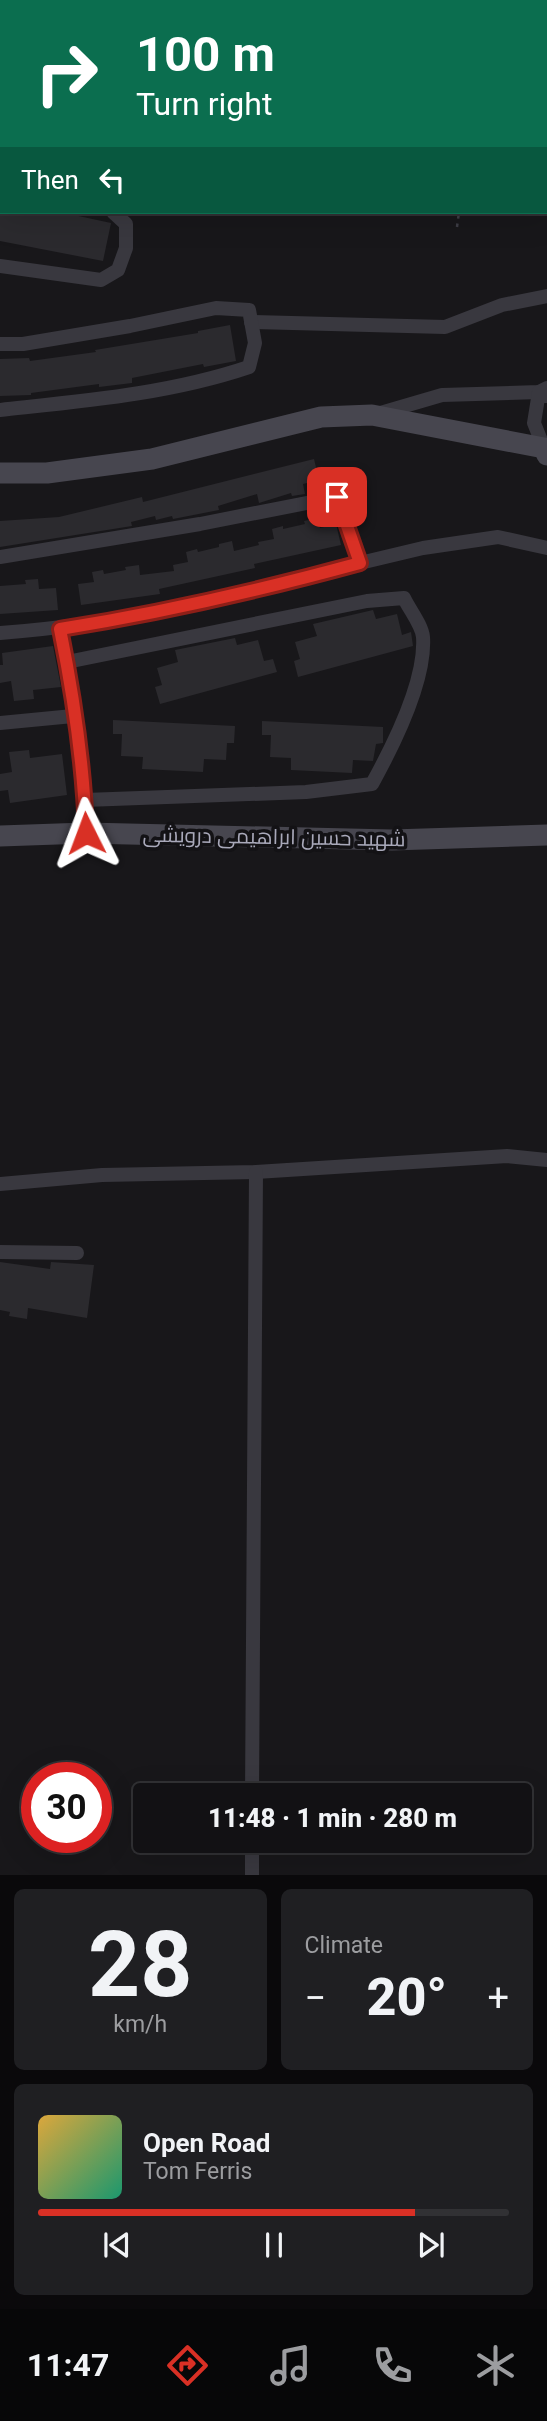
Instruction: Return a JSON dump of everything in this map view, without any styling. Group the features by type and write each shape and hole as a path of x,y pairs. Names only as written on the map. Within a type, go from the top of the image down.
{"street":[{"path":"0,267 101,280 118,270 126,248 127,225 115,214"},
{"path":"251,322 445,327 502,305 547,296"},
{"path":"0,344 23,344 216,308 249,310 255,343 249,367 211,380 109,398 0,410"},
{"path":"0,473 47,473 152,459 321,417 372,415 442,395 544,392 534,424 545,452"},
{"path":"372,415 545,452"},
{"path":"0,557 200,524 337,497 360,563"},
{"path":"0,633 60,629 134,617 282,584 424,548 498,537 547,548"},
{"path":"67,663 367,601 404,598 423,635 419,670 404,718 372,783 306,792 85,800"},
{"path":"60,629 85,800 86,833"},
{"path":"0,723 74,716"},
{"name":"شهید حسین ابراهیمی درویشی","path":"0,836 86,833 392,840 547,835"},
{"path":"0,1184 102,1175 256,1172 507,1156 547,1160"},
{"path":"252,1783 256,1172"},
{"path":"0,1252 77,1253"},
{"path":"251,1875 252,1853"}],"path":[{"path":"457,227 459,214"}],"building":[{"path":"0,214 69,214 111,223 103,261 0,241"},
{"path":"230,325 236,361 204,367 203,364 132,378 132,383 99,387 99,384 31,395 0,396 0,359 29,358 30,361 96,352 95,350"},
{"path":"314,459 319,480 303,484 305,494 292,496 291,493 259,503 257,494 218,506 219,510 173,519 172,516 156,520 155,516 131,522 132,526 0,547 0,521 59,517 142,497 143,502"},
{"path":"317,518 320,528 336,524 341,545 254,564 255,568 159,589 160,594 81,605 78,584 94,582 92,572 103,570 104,574 139,565 140,575 174,571 173,565 188,562 186,552 219,547 219,544 232,541 234,551 259,545 258,542 274,539 272,529 305,524 304,521"},
{"path":"38,579 39,589 56,588 58,610 0,614 0,586 26,584 25,580"},
{"path":"373,610 376,619 397,614 402,635 411,632 413,646 298,677 294,661 300,659 295,642 317,636 313,624"},
{"path":"235,638 237,645 258,640 264,661 273,659 277,672 160,704 155,687 162,685 157,668 178,662 175,650"},
{"path":"53,646 61,687 33,690 34,699 14,701 11,681 0,683 2,653"},
{"path":"113,720 235,726 234,743 227,743 226,760 204,759 203,772 142,769 143,757 121,756 122,734 113,734"},
{"path":"262,721 383,727 383,743 376,744 373,761 353,760 352,773 291,770 291,758 270,757 271,735 262,735"},
{"path":"29,750 30,758 62,754 67,795 10,803 8,790 0,791 0,774 12,772 9,752"},
{"path":"0,1262 50,1269 51,1262 94,1265 87,1318 28,1308 27,1319 9,1316 10,1312 0,1310"}],"route":[{"path":"86,833 85,800 60,629 134,617 282,584 360,563 337,497"}]}
